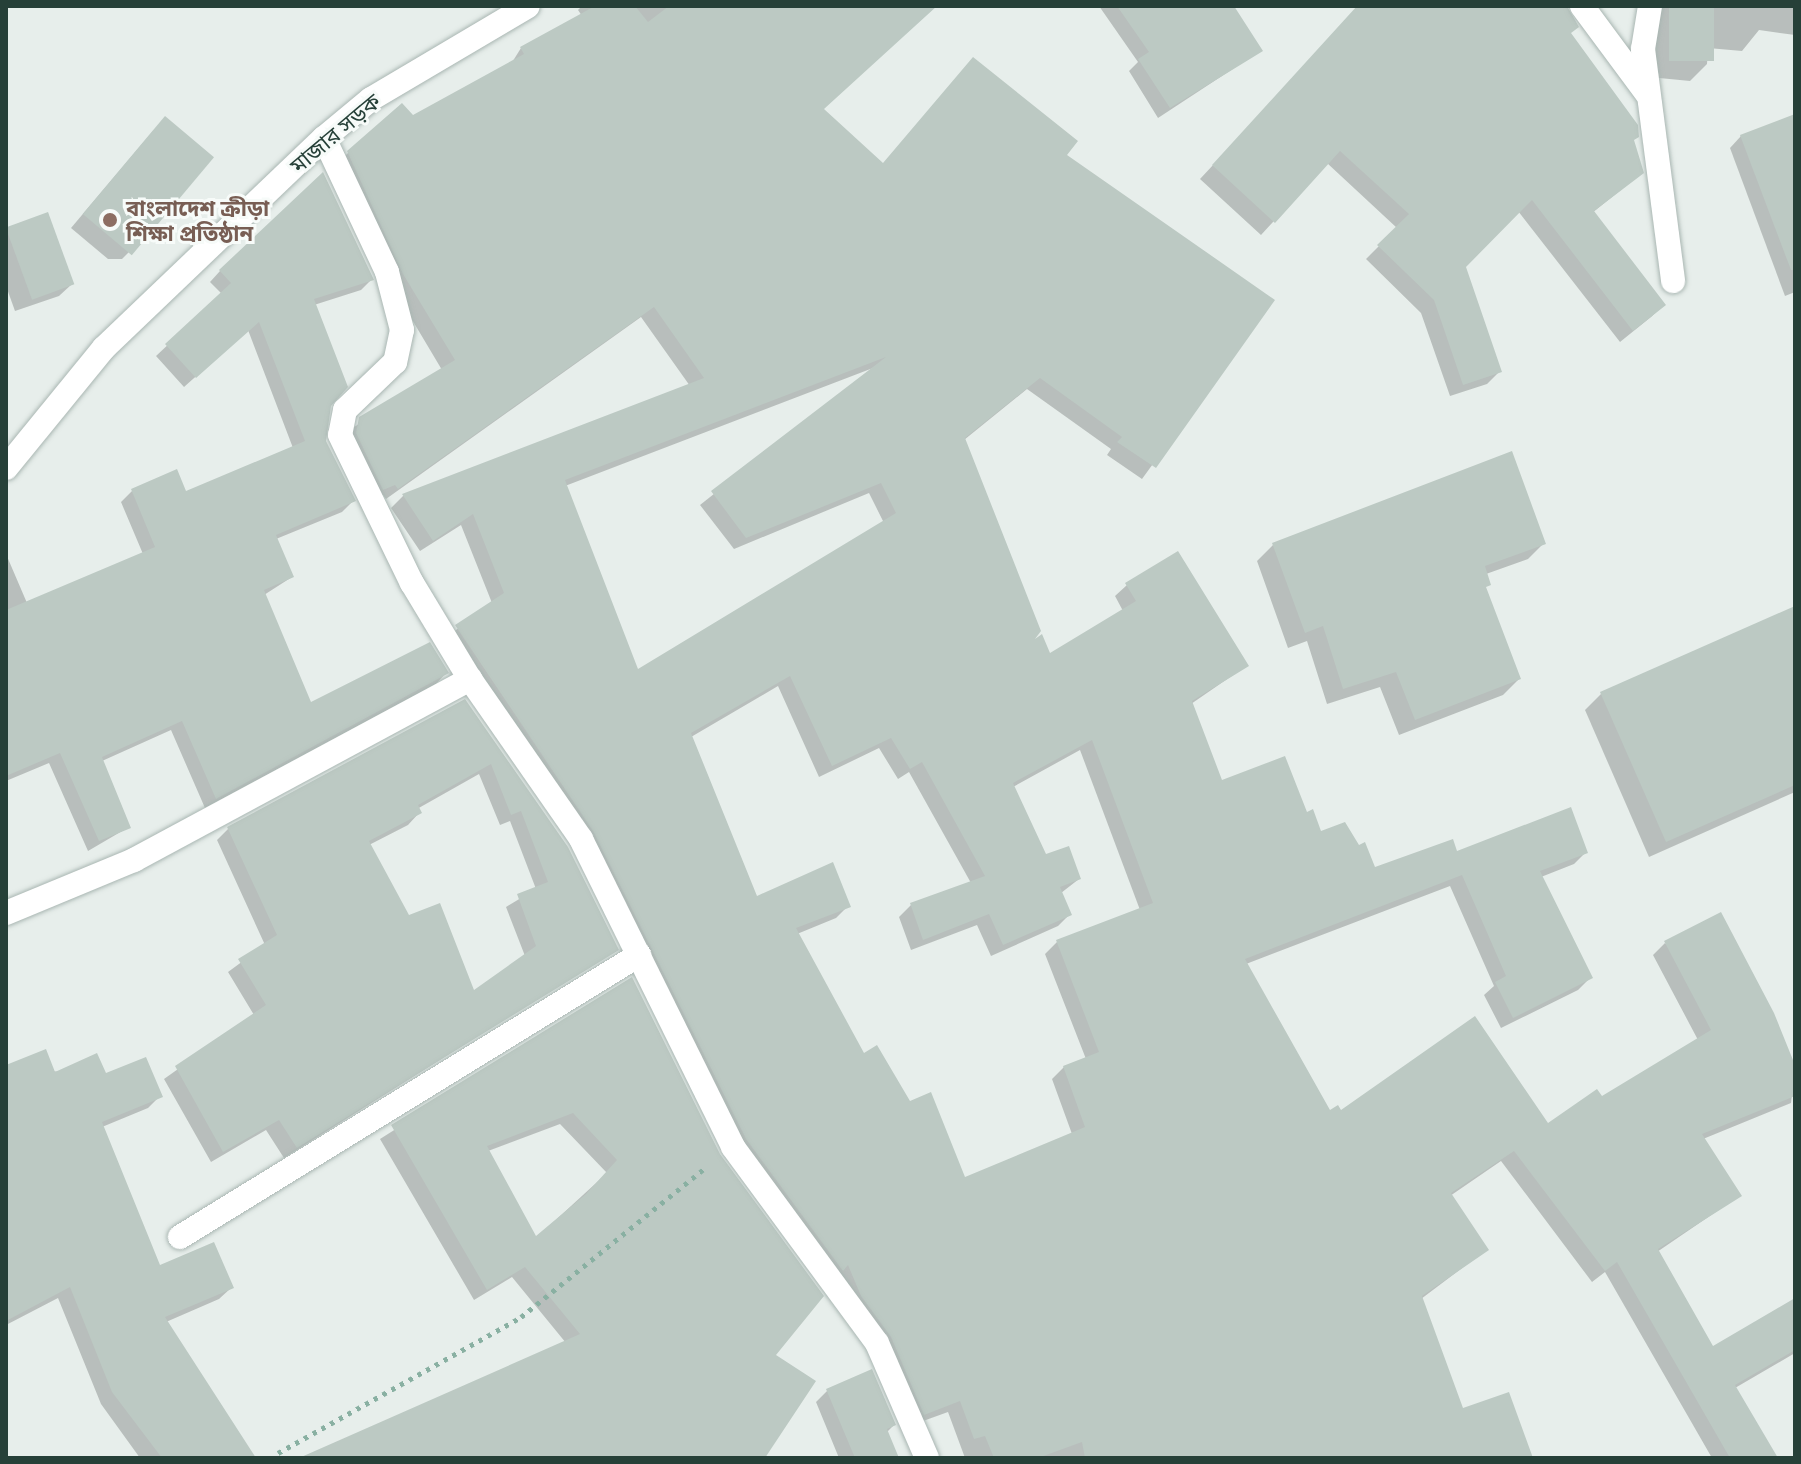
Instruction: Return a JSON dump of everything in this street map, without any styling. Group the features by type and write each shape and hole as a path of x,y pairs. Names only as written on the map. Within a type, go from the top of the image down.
{"street":[{"name":"মাজার সড়ক","path":"6,468 104,348 324,138 371,99 528,6"},
{"path":"1582,6 1649,98"},
{"path":"1650,6 1643,49 1673,281"},
{"path":"324,138 387,272 402,330 395,362 345,410 340,435 412,583 470,679 581,839 733,1147 877,1343 927,1458"},
{"path":"6,913 134,860 470,679"},
{"path":"180,1237 639,955"}],"path":[{"path":"278,1453 521,1317 733,1147"}],"building":[{"path":"595,6 635,6 648,22 669,6 937,6 824,109 883,163 973,57 1078,141 1067,155 1275,300 1156,468 1117,442 1122,437 1040,378 965,438 1041,631 1035,639 1042,634 1050,653 1136,601 1125,583 1178,551 1249,666 1192,701 1222,780 1285,756 1307,812 1313,809 1321,831 1345,822 1359,845 1365,842 1375,867 1453,839 1457,851 1571,807 1588,853 1540,871 1593,978 1513,1018 1495,982 1506,976 1462,875 1245,959 1330,1110 1338,1105 1341,1110 1475,1016 1548,1123 1597,1089 1602,1096 1711,1030 1664,941 1721,912 1774,1013 1795,1065 1795,1096 1702,1134 1742,1196 1658,1249 1713,1346 1795,1298 1795,1350 1735,1385 1778,1458 1730,1458 1617,1262 1605,1271 1514,1151 1451,1193 1489,1250 1422,1296 1463,1408 1509,1392 1533,1458 1085,1458 1082,1442 1038,1458 994,1458 985,1436 974,1439 960,1401 924,1415 891,1337 861,1296 848,1265 843,1271 746,1139 593,831 455,625 504,593 473,514 433,541 402,494 704,378 654,307 398,489 395,485 383,490 356,433 359,417 455,360 403,274 347,151 402,103 413,115 524,54 520,47","holes":["886,357 711,491 746,538 881,483 896,513 638,669 565,480","790,676 832,766 891,738 910,769 922,762 985,876 910,903 923,940 989,914 1003,945 1072,915 1060,887 1081,879 1069,846 1046,854 1013,783 1092,740 1153,903 1056,940 1099,1052 1063,1066 1085,1127 965,1177 931,1092 910,1101 877,1045 864,1053 796,928 851,907 833,862 757,896 691,733"]},
{"path":"1117,6 1234,6 1263,51 1170,108 1138,59 1149,52"},
{"path":"1357,6 1567,6 1579,27 1571,33 1638,125 1639,137 1634,140 1644,173 1594,211 1666,305 1633,331 1532,200 1466,267 1502,372 1463,385 1434,300 1377,245 1409,214 1340,151 1275,223 1212,165"},
{"path":"1669,6 1714,6 1714,61 1669,61"},
{"path":"1795,114 1795,270 1791,270 1740,135"},
{"path":"165,116 214,157 132,255 83,214"},
{"path":"323,172 374,280 314,299 348,387 331,406 326,441 356,501 276,535 294,577 264,590 311,702 430,642 449,673 216,799 182,721 102,757 131,828 99,841 60,753 6,776 6,610 155,547 131,489 177,469 186,491 305,441 259,322 196,378 165,344 231,283 219,270"},
{"path":"48,212 74,284 32,300 6,227"},
{"path":"1512,451 1546,544 1485,566 1491,585 1486,587 1521,679 1415,720 1396,672 1343,689 1323,626 1305,633 1272,543"},
{"path":"1795,606 1795,785 1666,842 1600,692"},
{"path":"465,699 568,847 619,950 297,1148 279,1120 223,1152 175,1066 266,1005 238,959 277,935 227,827","holes":["491,764 511,815 521,811 548,882 517,894 536,946 474,990 440,903 409,915 369,841 422,813 418,805"]},
{"path":"632,977 720,1154 824,1296 776,1355 816,1381 765,1458 299,1458 580,1334 525,1267 487,1290 391,1125","holes":["573,1113 617,1160 586,1194 536,1236 487,1146"]},
{"path":"46,1049 55,1072 97,1053 106,1073 146,1057 163,1097 102,1122 160,1265 214,1242 234,1288 165,1317 256,1458 162,1458 112,1392 70,1287 6,1321 6,1065"},
{"path":"872,1369 896,1425 887,1429 899,1458 855,1458 826,1389"}],"place":[{"name":"বাংলাদেশ ক্রীড়া শিক্ষা প্রতিষ্ঠান","path":"110,220"}]}
